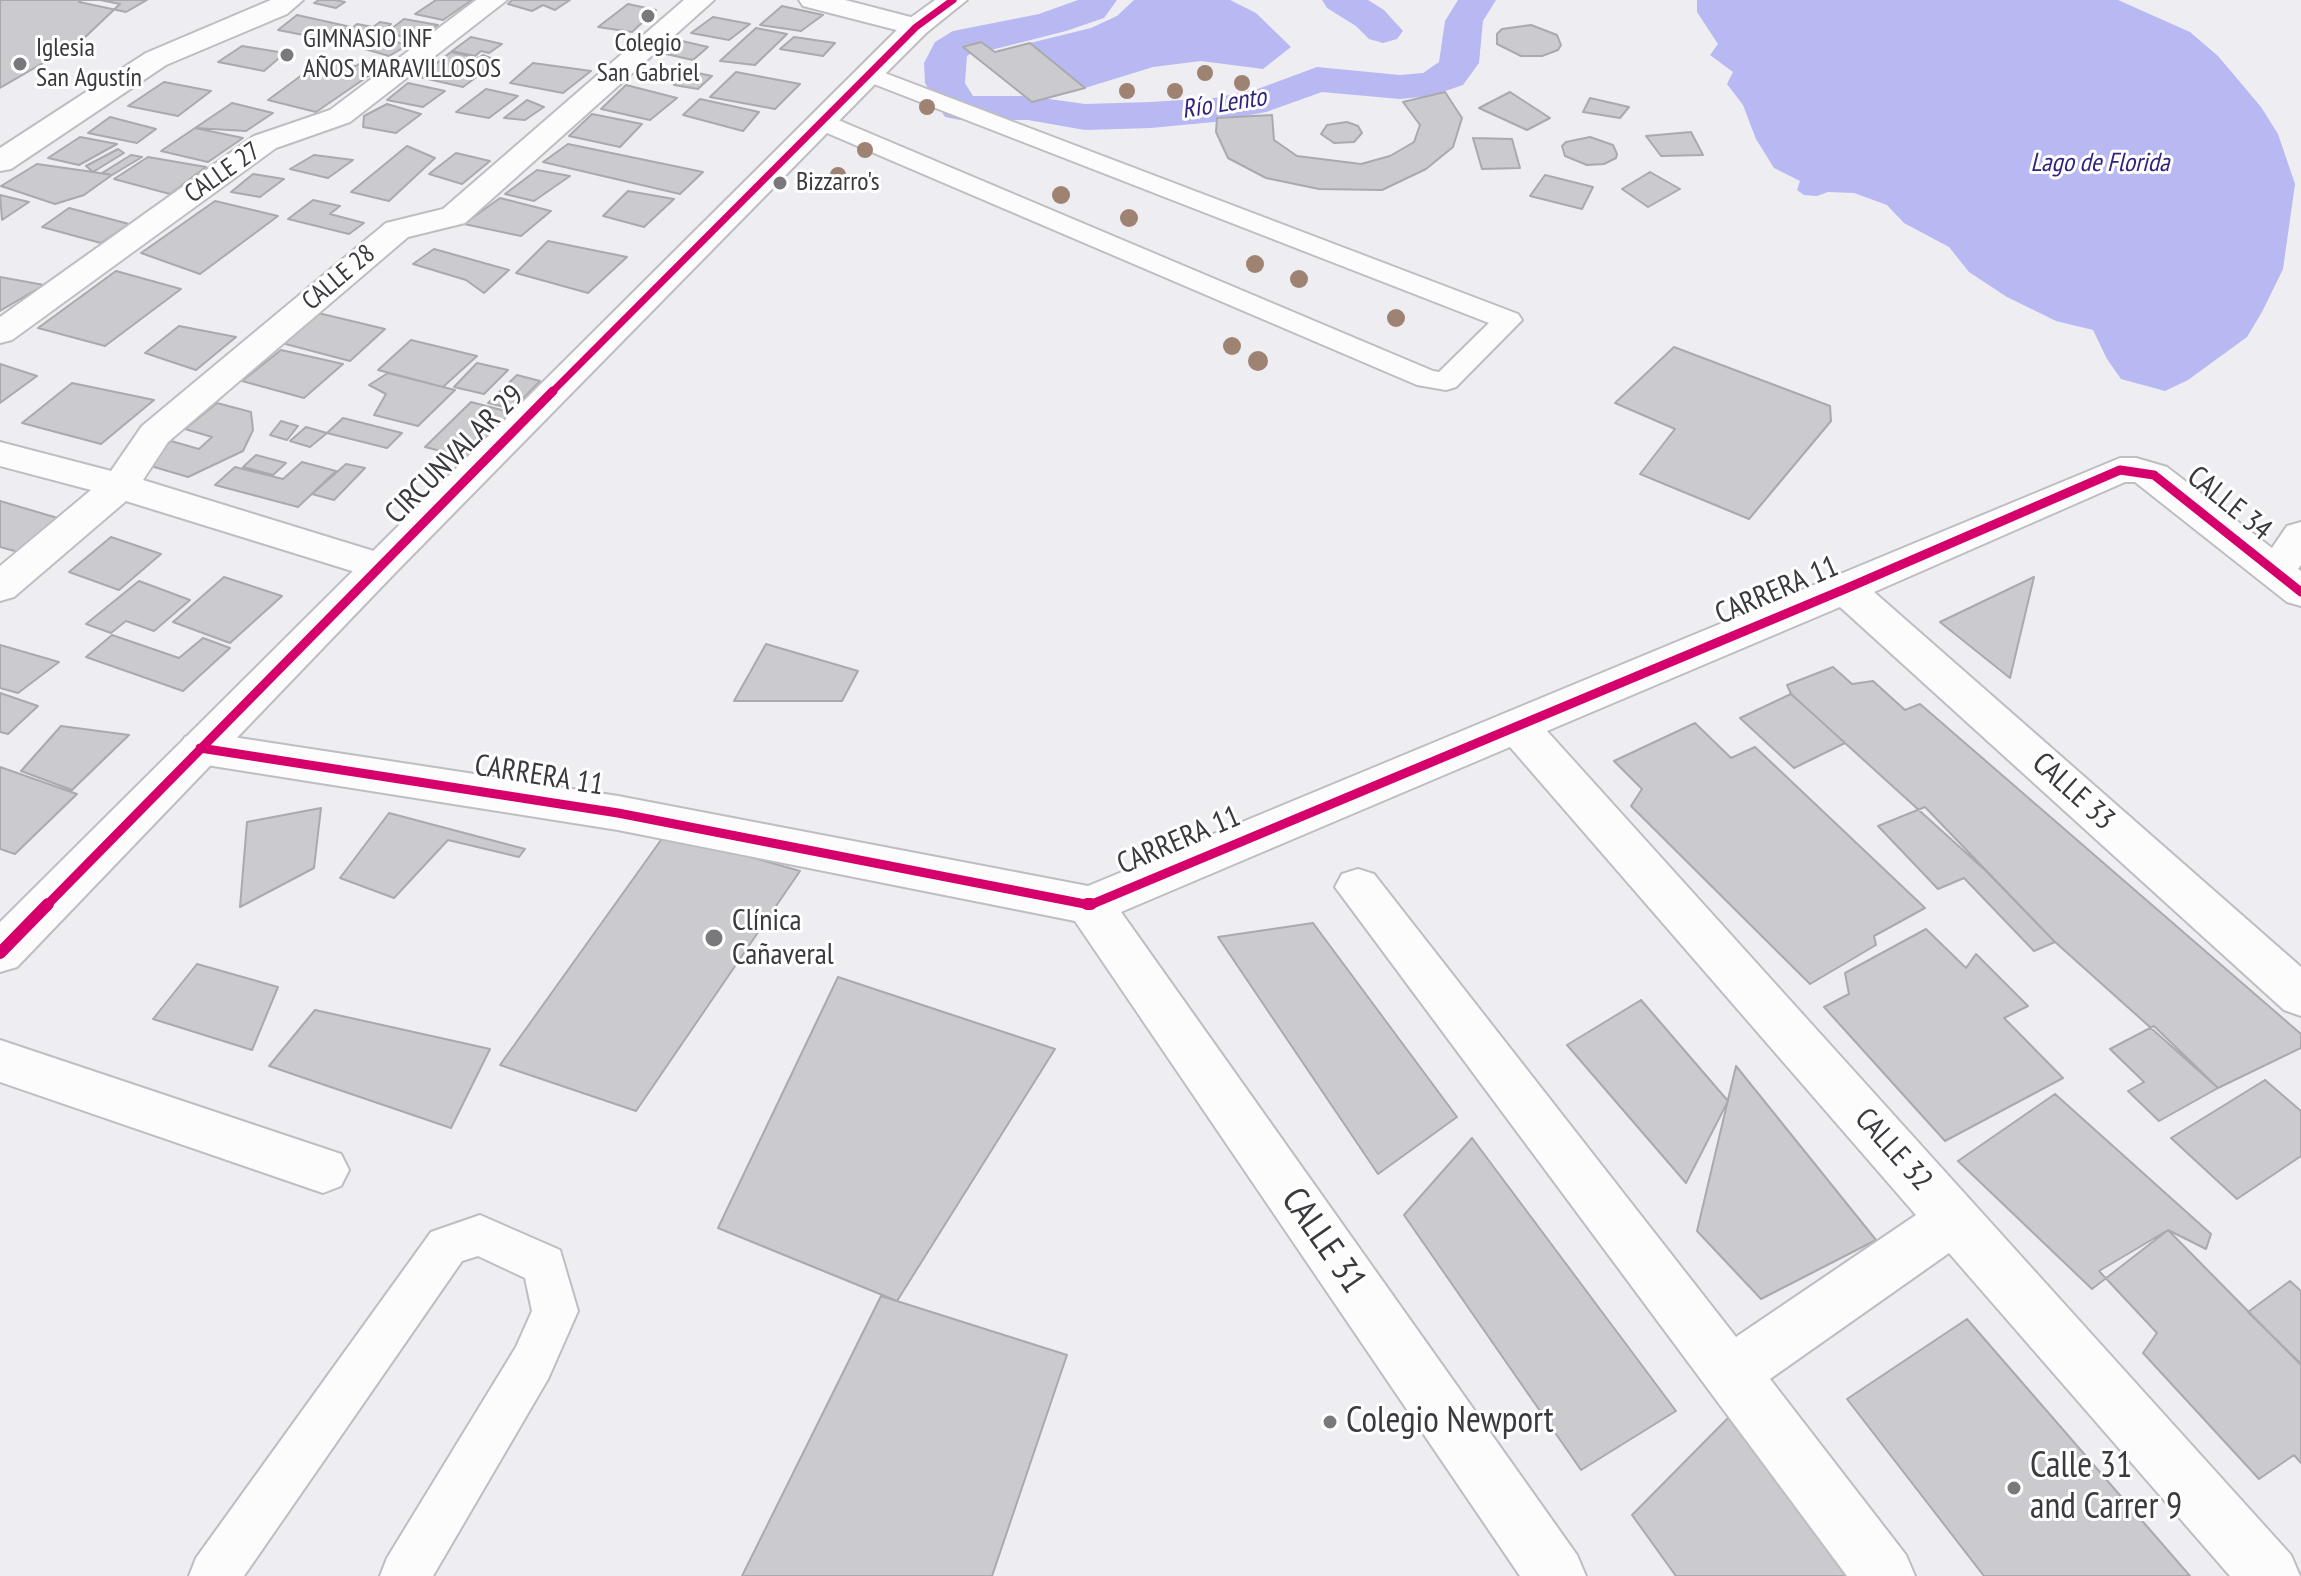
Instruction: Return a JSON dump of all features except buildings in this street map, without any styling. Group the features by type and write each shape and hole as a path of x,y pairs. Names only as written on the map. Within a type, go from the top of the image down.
{"street":[{"path":"0,162 156,59 277,8 289,0"},
{"name":"CALLE 27","path":"0,333 265,142 340,116 493,0"},
{"name":"CALLE 28","path":"0,587 120,486 155,434 397,230 454,216 700,0"},
{"path":"813,0 916,27"},
{"name":"CIRCUNVALAR 29","path":"0,953 379,566 916,27 953,0"},
{"path":"0,454 120,486 379,566"},
{"name":"CALLE 34","path":"2120,470 2154,475 2289,582"},
{"name":"CARRERA 11","path":"200,748 618,813 1090,905 1845,589 2120,470"},
{"path":"2289,582 2301,535"},
{"name":"CALLE 33","path":"1845,589 2301,996"},
{"name":"CALLE 32","path":"1516,725 2270,1576"},
{"path":"1358,887 1885,1576"},
{"name":"CALLE 31","path":"1090,905 1556,1576"},
{"path":"0,1061 323,1170"},
{"path":"1730,1374 1954,1219"}],"lane":[{"path":"822,122 1427,379 1446,381 1508,320 869,74"},
{"path":"214,1576 447,1246 480,1235 544,1265 555,1311 532,1363 405,1576"}],"water":[{"path":"1134,0 1230,0 1256,13 1291,47 1263,69 1201,61 1153,67 1085,88 1030,43 1091,28 1117,16"},
{"name":"Lago de Florida","path":"1697,0 2118,0 2190,32 2218,56 2261,107 2278,134 2295,184 2283,269 2262,312 2247,337 2188,380 2165,391 2121,379 2093,330 2056,321 2007,297 1969,272 1949,247 1904,223 1887,205 1854,193 1828,192 1817,196 1804,195 1797,190 1800,181 1774,168 1756,139 1743,105 1727,84 1733,72 1710,55 1718,44 1697,12"}],"waterway":[{"name":"Río Lento","path":"1098,0 1090,10 1052,23 995,37 967,39 949,50 944,63 945,83 960,108 1028,108 1085,117 1151,115 1214,110 1266,100 1317,79 1400,87 1431,84 1449,76 1459,63 1464,21 1477,0"},
{"path":"1341,0 1370,18 1383,31"}],"cycle path":[{"path":"0,953 379,566 869,74 916,27 953,0"},
{"path":"200,748 618,813 1090,905 1845,589 2120,470 2154,475 2301,592"}],"place":[{"name":"Colegio San Gabriel","path":"648,16"},
{"name":"GIMNASIO INF AÑOS MARAVILLOSOS","path":"287,55"},
{"name":"Iglesia San Agustín","path":"20,64"},
{"name":"Bizzarro's","path":"780,183"},
{"name":"Clínica Cañaveral","path":"714,938"},
{"name":"Colegio Newport","path":"1330,1422"},
{"name":"Calle 31 and Carrer 9","path":"2014,1488"}]}
